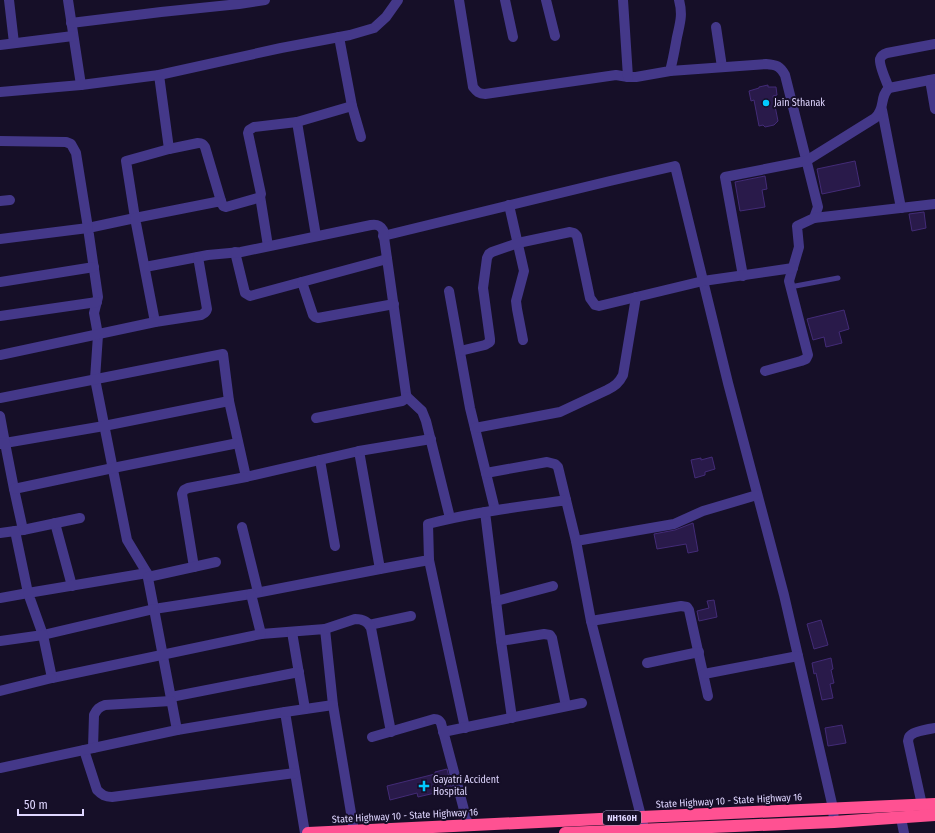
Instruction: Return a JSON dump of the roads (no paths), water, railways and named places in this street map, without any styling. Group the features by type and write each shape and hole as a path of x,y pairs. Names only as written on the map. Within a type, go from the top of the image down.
{"highway":[{"name":"State Highway 10 - State Highway 16","path":"308,833 472,828 641,817 935,804"},
{"name":"NH160H","path":"565,833 645,829 716,830 935,816"}],"street":[{"path":"9,0 14,43"},
{"path":"68,0 81,85"},
{"path":"71,23 265,0"},
{"path":"0,92 81,85 159,75 281,48 350,35 374,28 386,17 398,0"},
{"path":"460,0 474,87 476,92 480,94 616,76 628,77 670,71 766,64 775,65 781,68 785,75 818,208 814,218"},
{"path":"505,0 514,37"},
{"path":"546,0 555,36"},
{"path":"623,0 628,77"},
{"path":"670,71 681,22 681,1"},
{"path":"716,27 722,67"},
{"path":"0,45 73,36"},
{"path":"339,37 352,106 361,137"},
{"path":"888,88 880,62 882,55 935,44"},
{"path":"159,75 169,149"},
{"path":"901,208 882,110 885,92 888,88 933,80 935,109"},
{"path":"268,246 260,196 261,194 248,133 249,130 254,127 297,122 352,106"},
{"path":"742,276 725,176 806,161 875,118 882,110"},
{"path":"297,122 316,236"},
{"path":"0,141 66,142 71,144 76,153 98,297 94,313 98,335 95,378 127,540 148,575 177,730"},
{"path":"155,322 135,218 126,161 169,149 201,143 204,144 223,206 226,207 258,198 260,196"},
{"path":"383,236 675,166 728,383 784,595 833,808 834,822"},
{"path":"0,239 88,228 221,201"},
{"path":"765,371 801,361 806,359 808,355 789,281 798,247 797,226 814,218 935,204"},
{"path":"509,205 524,271 516,301 523,340"},
{"path":"145,267 268,246 376,224 380,226 383,230 407,397 424,416 450,518"},
{"path":"460,351 485,345 490,342 483,288 487,258 492,252 518,243 570,232 574,233 577,236 590,298 595,305 598,306 703,281 793,268"},
{"path":"235,252 245,293 250,296 387,259"},
{"path":"0,355 155,322 201,315 206,311 198,257"},
{"path":"0,282 94,267"},
{"path":"302,282 313,315 318,318 394,304"},
{"path":"449,291 474,428 486,473 496,601 512,718"},
{"path":"474,428 560,412 614,387 619,383 623,375 636,297"},
{"path":"0,316 97,302"},
{"path":"0,398 222,354 229,401 246,477"},
{"path":"316,418 402,400 407,397"},
{"path":"2,444 104,426 229,401"},
{"path":"0,416 2,444 14,489 28,593 43,635 52,678"},
{"path":"194,567 182,494 184,490 359,451 431,439"},
{"path":"14,489 238,443"},
{"path":"359,451 380,569"},
{"path":"320,460 335,546"},
{"path":"486,473 547,462 555,464 558,467 576,541 591,621 645,829"},
{"path":"576,541 674,524 703,511 757,495"},
{"path":"465,728 429,560 428,524 450,518 490,511 566,500"},
{"path":"0,533 80,518"},
{"path":"55,523 72,586"},
{"path":"242,527 255,593 261,634"},
{"path":"0,641 43,635 154,609 255,593 429,560"},
{"path":"0,598 148,575 216,562"},
{"path":"496,601 552,586"},
{"path":"591,621 681,606 687,607 699,652 708,696"},
{"path":"369,625 411,616"},
{"path":"0,691 52,678 261,634 324,629 355,619 360,619 367,622 371,628 391,732"},
{"path":"324,629 333,705 354,831"},
{"path":"292,632 305,709"},
{"path":"501,641 544,634 550,635 552,638 566,706"},
{"path":"647,663 699,652"},
{"path":"704,674 798,656"},
{"path":"295,773 106,797 97,790 88,749 94,714 100,706 171,699 299,672"},
{"path":"443,732 582,703"},
{"path":"0,768 177,730 333,705"},
{"path":"285,712 305,833"},
{"path":"372,737 437,719 439,720 472,828"},
{"path":"922,805 908,741 911,734 914,732 935,728"},
{"path":"901,818 904,833"}],"lane":[{"path":"790,287 838,278"}],"place":[{"name":"Jain Sthanak","path":"766,103"},
{"name":"Gayatri Accident Hospital","path":"424,786"}]}
